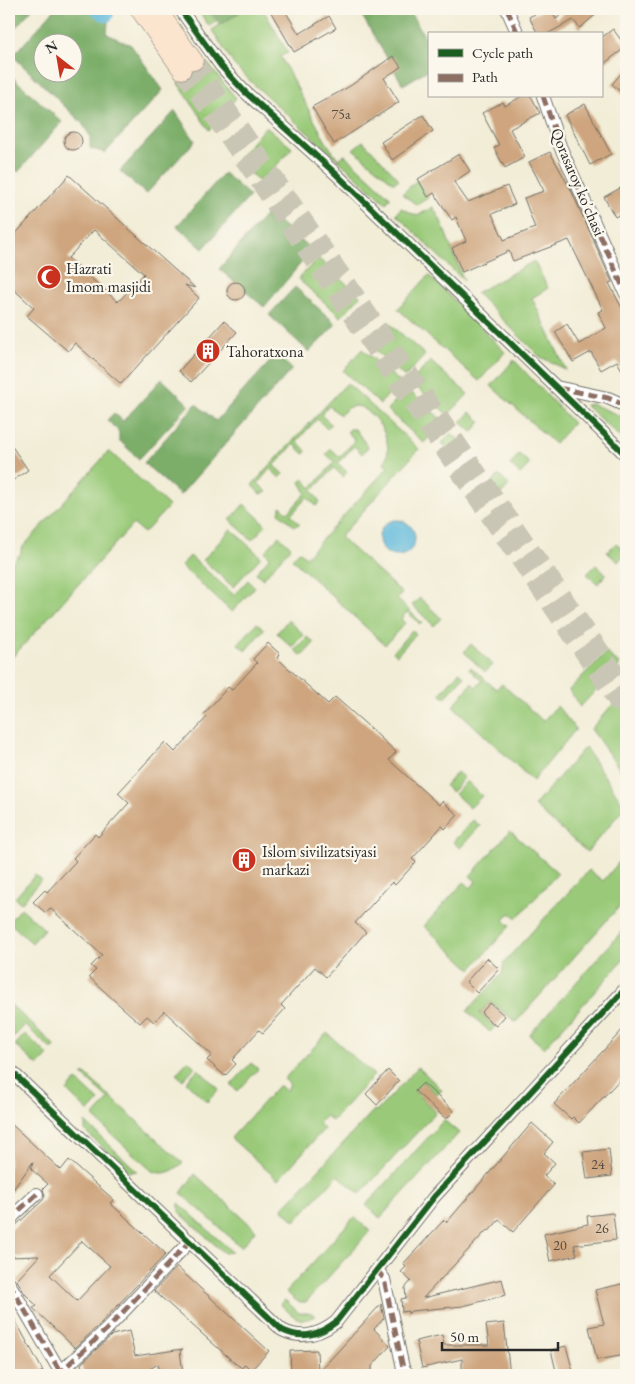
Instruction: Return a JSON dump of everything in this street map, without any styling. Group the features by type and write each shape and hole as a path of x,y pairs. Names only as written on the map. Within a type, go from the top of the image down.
{"main road":[{"path":"139,9 188,66 157,9"}],"street":[{"path":"180,9 222,66 244,91 335,173 626,454"},
{"path":"507,9 517,32"},
{"name":"Qorasaroy ko'chasi","path":"544,98 560,146 626,294"},
{"path":"556,387 608,398 626,406"},
{"path":"9,1069 282,1330 296,1335 319,1333 336,1322 434,1197 626,988"},
{"path":"9,1222 38,1194"},
{"path":"9,1283 59,1374 106,1330 190,1241"},
{"path":"377,1270 384,1279 403,1373"}],"green space":[{"path":"16,9 32,9 9,35 9,16"},
{"path":"55,9 109,9 107,34 131,45 163,90 105,153 90,148 90,136 82,123 40,82 82,82 82,32 34,32"},
{"path":"197,9 207,9 216,22 209,26"},
{"path":"209,9 244,9 220,25"},
{"path":"244,9 263,9 288,53 280,56 326,142 338,159 345,155 391,198 386,203 234,65 212,30"},
{"path":"358,9 408,9 428,42 428,70 403,85"},
{"path":"32,35 32,74 13,56"},
{"path":"207,63 236,98 209,130 178,83"},
{"path":"9,74 62,122 18,172 9,164"},
{"path":"175,111 195,141 146,194 120,171"},
{"path":"266,126 292,148 261,183 236,161"},
{"path":"363,141 399,179 394,183 353,149"},
{"path":"224,173 250,196 203,249 177,226"},
{"path":"417,180 428,198 417,205 402,194"},
{"path":"433,207 441,221 464,281 396,214 401,208 417,216"},
{"path":"268,212 312,250 264,307 219,269"},
{"path":"318,258 360,296 341,317 298,279"},
{"path":"534,261 548,288 532,298 566,370 539,356 476,293"},
{"path":"429,275 505,352 479,381 398,309"},
{"path":"295,287 336,324 309,352 269,315"},
{"path":"388,322 425,355 405,377 368,344"},
{"path":"362,349 400,382 380,404 343,371"},
{"path":"276,355 292,369 180,495 144,463 196,404 216,421"},
{"path":"514,360 573,423 555,444 491,386"},
{"path":"430,361 468,394 448,415 411,382"},
{"path":"162,379 189,405 139,459 119,440 119,432 107,420 114,413 123,421"},
{"path":"347,383 419,449 340,537 402,593 397,599 422,623 420,624 407,612 401,619 405,623 385,645 292,559 299,551 306,557 388,467 384,463 388,447 383,430 378,422 372,415 358,406 349,407 340,415 329,406 321,415 331,424 327,429 317,419 297,441 306,451 304,454 294,444 274,466 283,474 280,478 270,469 258,483 267,492 260,494 252,485"},
{"path":"406,388 443,421 424,443 387,410"},
{"path":"592,404 626,418 626,436 623,440 585,405"},
{"path":"470,412 481,422 472,432 461,422"},
{"path":"350,429 355,429 368,447 362,454 354,446 338,463 347,472 343,477 334,468 312,491 320,502 316,506 307,497 291,515 300,524 294,526 279,513 281,506 288,513 306,493 300,482 304,479 311,488 335,462 326,454 331,449 340,457 355,440 347,432"},
{"path":"451,433 462,442 453,453 442,443"},
{"path":"109,451 169,506 144,533 133,524 9,661 9,566 21,553 21,549"},
{"path":"519,454 530,464 520,474 510,465"},
{"path":"499,475 509,485 500,495 489,486"},
{"path":"244,504 266,525 252,540 230,520"},
{"path":"231,529 261,557 233,587 203,560"},
{"path":"279,536 291,547 263,579 256,573 270,557 265,552"},
{"path":"616,543 626,552 618,562 607,552"},
{"path":"190,556 234,595 248,580 255,587 232,612 181,566"},
{"path":"596,565 606,574 598,584 587,574"},
{"path":"420,598 441,618 434,626 412,605"},
{"path":"288,620 304,635 292,647 277,633"},
{"path":"257,623 264,629 245,651 238,644"},
{"path":"412,630 416,634 397,655 393,652"},
{"path":"307,637 314,643 302,656 295,650"},
{"path":"471,644 493,665 485,672 464,652"},
{"path":"606,652 620,665 580,707 569,690"},
{"path":"471,667 496,689 502,684 543,721 557,706 576,729 533,781 453,706 472,683 476,687 482,681 469,669"},
{"path":"459,672 464,676 445,698 440,694"},
{"path":"626,689 626,778 591,729"},
{"path":"585,747 625,807 587,852 534,806"},
{"path":"457,772 464,778 452,792 445,786"},
{"path":"467,781 482,796 470,808 455,794"},
{"path":"473,820 480,826 460,848 453,842"},
{"path":"510,831 558,873 517,918 510,913 504,920 510,926 471,969 424,926 464,882 471,888 476,881 470,876"},
{"path":"626,854 626,899 516,1022 490,1002 480,1013 495,1027 490,1032 467,1011 502,974 504,962 589,870 603,881"},
{"path":"35,875 41,880 21,903 15,898"},
{"path":"21,908 44,929 32,943 9,922"},
{"path":"626,927 626,957 544,1048 529,1035"},
{"path":"9,1003 55,1046 54,1048 51,1049 25,1025 10,1041"},
{"path":"327,1033 374,1075 332,1121 326,1116 318,1123 324,1129 278,1180 231,1138 279,1085 286,1091 290,1085 284,1079"},
{"path":"25,1034 48,1055 38,1066 15,1045"},
{"path":"188,1061 195,1067 183,1080 176,1074"},
{"path":"251,1063 258,1069 238,1091 231,1085"},
{"path":"418,1067 442,1090 437,1095 423,1082 414,1091 436,1112 360,1194 338,1175 295,1221 282,1209 374,1110 377,1111"},
{"path":"198,1069 219,1089 207,1102 186,1082"},
{"path":"84,1073 183,1163 169,1172 152,1171 93,1117 109,1099 82,1075"},
{"path":"76,1080 99,1101 89,1112 67,1091"},
{"path":"444,1120 459,1133 380,1218 366,1205"},
{"path":"85,1122 137,1171 129,1172 85,1131"},
{"path":"195,1174 256,1230 241,1247 181,1193"},
{"path":"179,1203 232,1252 224,1253 179,1212"},
{"path":"354,1217 370,1231 306,1302 298,1302 286,1292"},
{"path":"285,1300 299,1313 312,1313 315,1316 309,1319 296,1318 280,1304"}],"water":[{"path":"397,520 404,521 410,525 414,531 414,545 410,551 404,555 397,556 390,555 384,551 380,545 379,538 380,531 384,525 390,521"}],"building":[{"path":"269,9 284,9 299,34 329,16 336,28 294,52"},
{"path":"545,9 551,9 556,19 565,12 563,9 602,9 580,28 573,20 551,32 537,32 529,17"},
{"path":"613,29 626,47 602,65 602,37"},
{"path":"393,56 401,67 384,78 399,102 334,144 312,107 350,86"},
{"path":"626,68 626,97 612,84"},
{"path":"519,98 532,98 540,113 510,129 525,157 505,168 494,148 499,145 482,113 503,102 505,106"},
{"path":"585,104 611,154 590,165 565,115"},
{"path":"423,115 433,131 392,160 381,142"},
{"path":"73,132 79,135 82,141 79,147 73,150 67,147 64,141 67,135"},
{"path":"550,152 571,190 612,282 609,283 626,316 626,378 617,361 601,370 591,352 573,362 555,332 567,324 579,344 606,328 598,312 603,310 569,240 513,261 509,251 462,272 452,248 466,241 456,217 452,220 434,193 428,197 418,179 459,154 470,171 454,182 468,202 507,186 515,204 492,214 504,240 535,228 524,198 544,191 529,162"},
{"name":"Hazrati Imom masjidi","path":"69,175 195,288 185,285 199,298 121,384 75,343 68,351 27,316 34,308 9,285 9,241","holes":["94,230 144,274 118,302 68,258"]},
{"path":"626,185 626,211 615,217 604,197"},
{"path":"236,282 242,285 245,291 242,297 236,300 230,297 227,291 230,285"},
{"name":"Tahoratxona","path":"224,321 237,332 191,382 179,371"},
{"path":"9,442 28,470 9,483"},
{"name":"Islom sivilizatsiyasi markazi","path":"268,643 280,654 277,658 328,704 335,697 396,752 389,760 439,805 442,801 458,815 445,829 442,826 412,859 416,862 395,885 392,882 355,923 366,932 326,977 315,967 281,1005 285,1009 263,1033 259,1030 232,1060 236,1064 225,1076 207,1060 212,1055 164,1011 154,1022 147,1016 140,1023 115,1001 89,977 96,970 91,966 102,955 50,908 46,913 33,902 45,890 47,892 76,861 73,858 95,834 98,837 129,803 118,793 165,742 175,752 207,717 204,714 228,687 232,690 257,663 253,659"},
{"path":"487,958 499,969 477,993 466,982"},
{"path":"490,1003 505,1016 496,1026 481,1013"},
{"path":"626,1026 626,1073 579,1123 573,1117 571,1119 554,1104"},
{"path":"388,1070 399,1081 377,1105 366,1094"},
{"path":"423,1083 454,1111 446,1119 415,1091"},
{"path":"9,1122 61,1170 69,1160 114,1200 110,1203 166,1254 75,1348 33,1308 37,1306 25,1294 17,1280 39,1256 9,1257 11,1230 45,1196 43,1189 48,1184 31,1169 33,1162 9,1195","holes":["82,1241 110,1266 77,1301 50,1275"]},
{"path":"532,1123 553,1142 544,1153 555,1163 544,1176 554,1185 513,1232 499,1220 489,1231 487,1230 423,1298 502,1279 506,1295 463,1306 411,1311 408,1314 408,1311 402,1312 401,1299 406,1298 405,1288 411,1281 401,1272 406,1267 403,1264 444,1220 447,1222"},
{"path":"609,1149 612,1176 587,1179 583,1152"},
{"path":"613,1213 616,1240 574,1245 577,1255 550,1261 544,1234 588,1224 587,1216"},
{"path":"177,1267 269,1351 251,1370 245,1364 242,1368 236,1364 154,1291"},
{"path":"626,1283 626,1355 597,1360 589,1327 604,1324 595,1290"},
{"path":"381,1304 384,1318 374,1329 390,1346 372,1366 372,1375 339,1375 339,1373 291,1375 290,1351 317,1350 318,1373"},
{"path":"9,1309 43,1371 35,1375 15,1375 9,1364"},
{"path":"504,1323 510,1375 462,1375 462,1359 422,1368 416,1341 442,1335 444,1345 489,1345 486,1325"},
{"path":"129,1331 135,1356 183,1349 180,1351 183,1373 160,1375 158,1364 140,1375 84,1375 81,1364 112,1335"},
{"path":"566,1346 574,1375 557,1375 551,1350"}],"waterway":[{"path":"98,9 106,14"}],"tunnel":[{"path":"194,61 626,688"},
{"path":"182,70 626,714"}],"marked path":[{"path":"507,9 517,32"},
{"path":"544,98 560,146 626,294"},
{"path":"558,388 608,398 626,406"},
{"path":"9,1222 37,1194"},
{"path":"57,1375 106,1330 190,1241"},
{"path":"377,1270 384,1279 403,1368 409,1375"},
{"path":"9,1283 61,1373"}],"cycle path":[{"path":"180,9 221,66 244,91 335,173 626,455"},
{"path":"9,1069 282,1330 296,1335 310,1335 336,1322 434,1197 626,988"}],"place":[{"name":"Hazrati Imom masjidi","path":"49,277"},
{"name":"Tahoratxona","path":"208,351"},
{"name":"Islom sivilizatsiyasi markazi","path":"244,860"}]}
